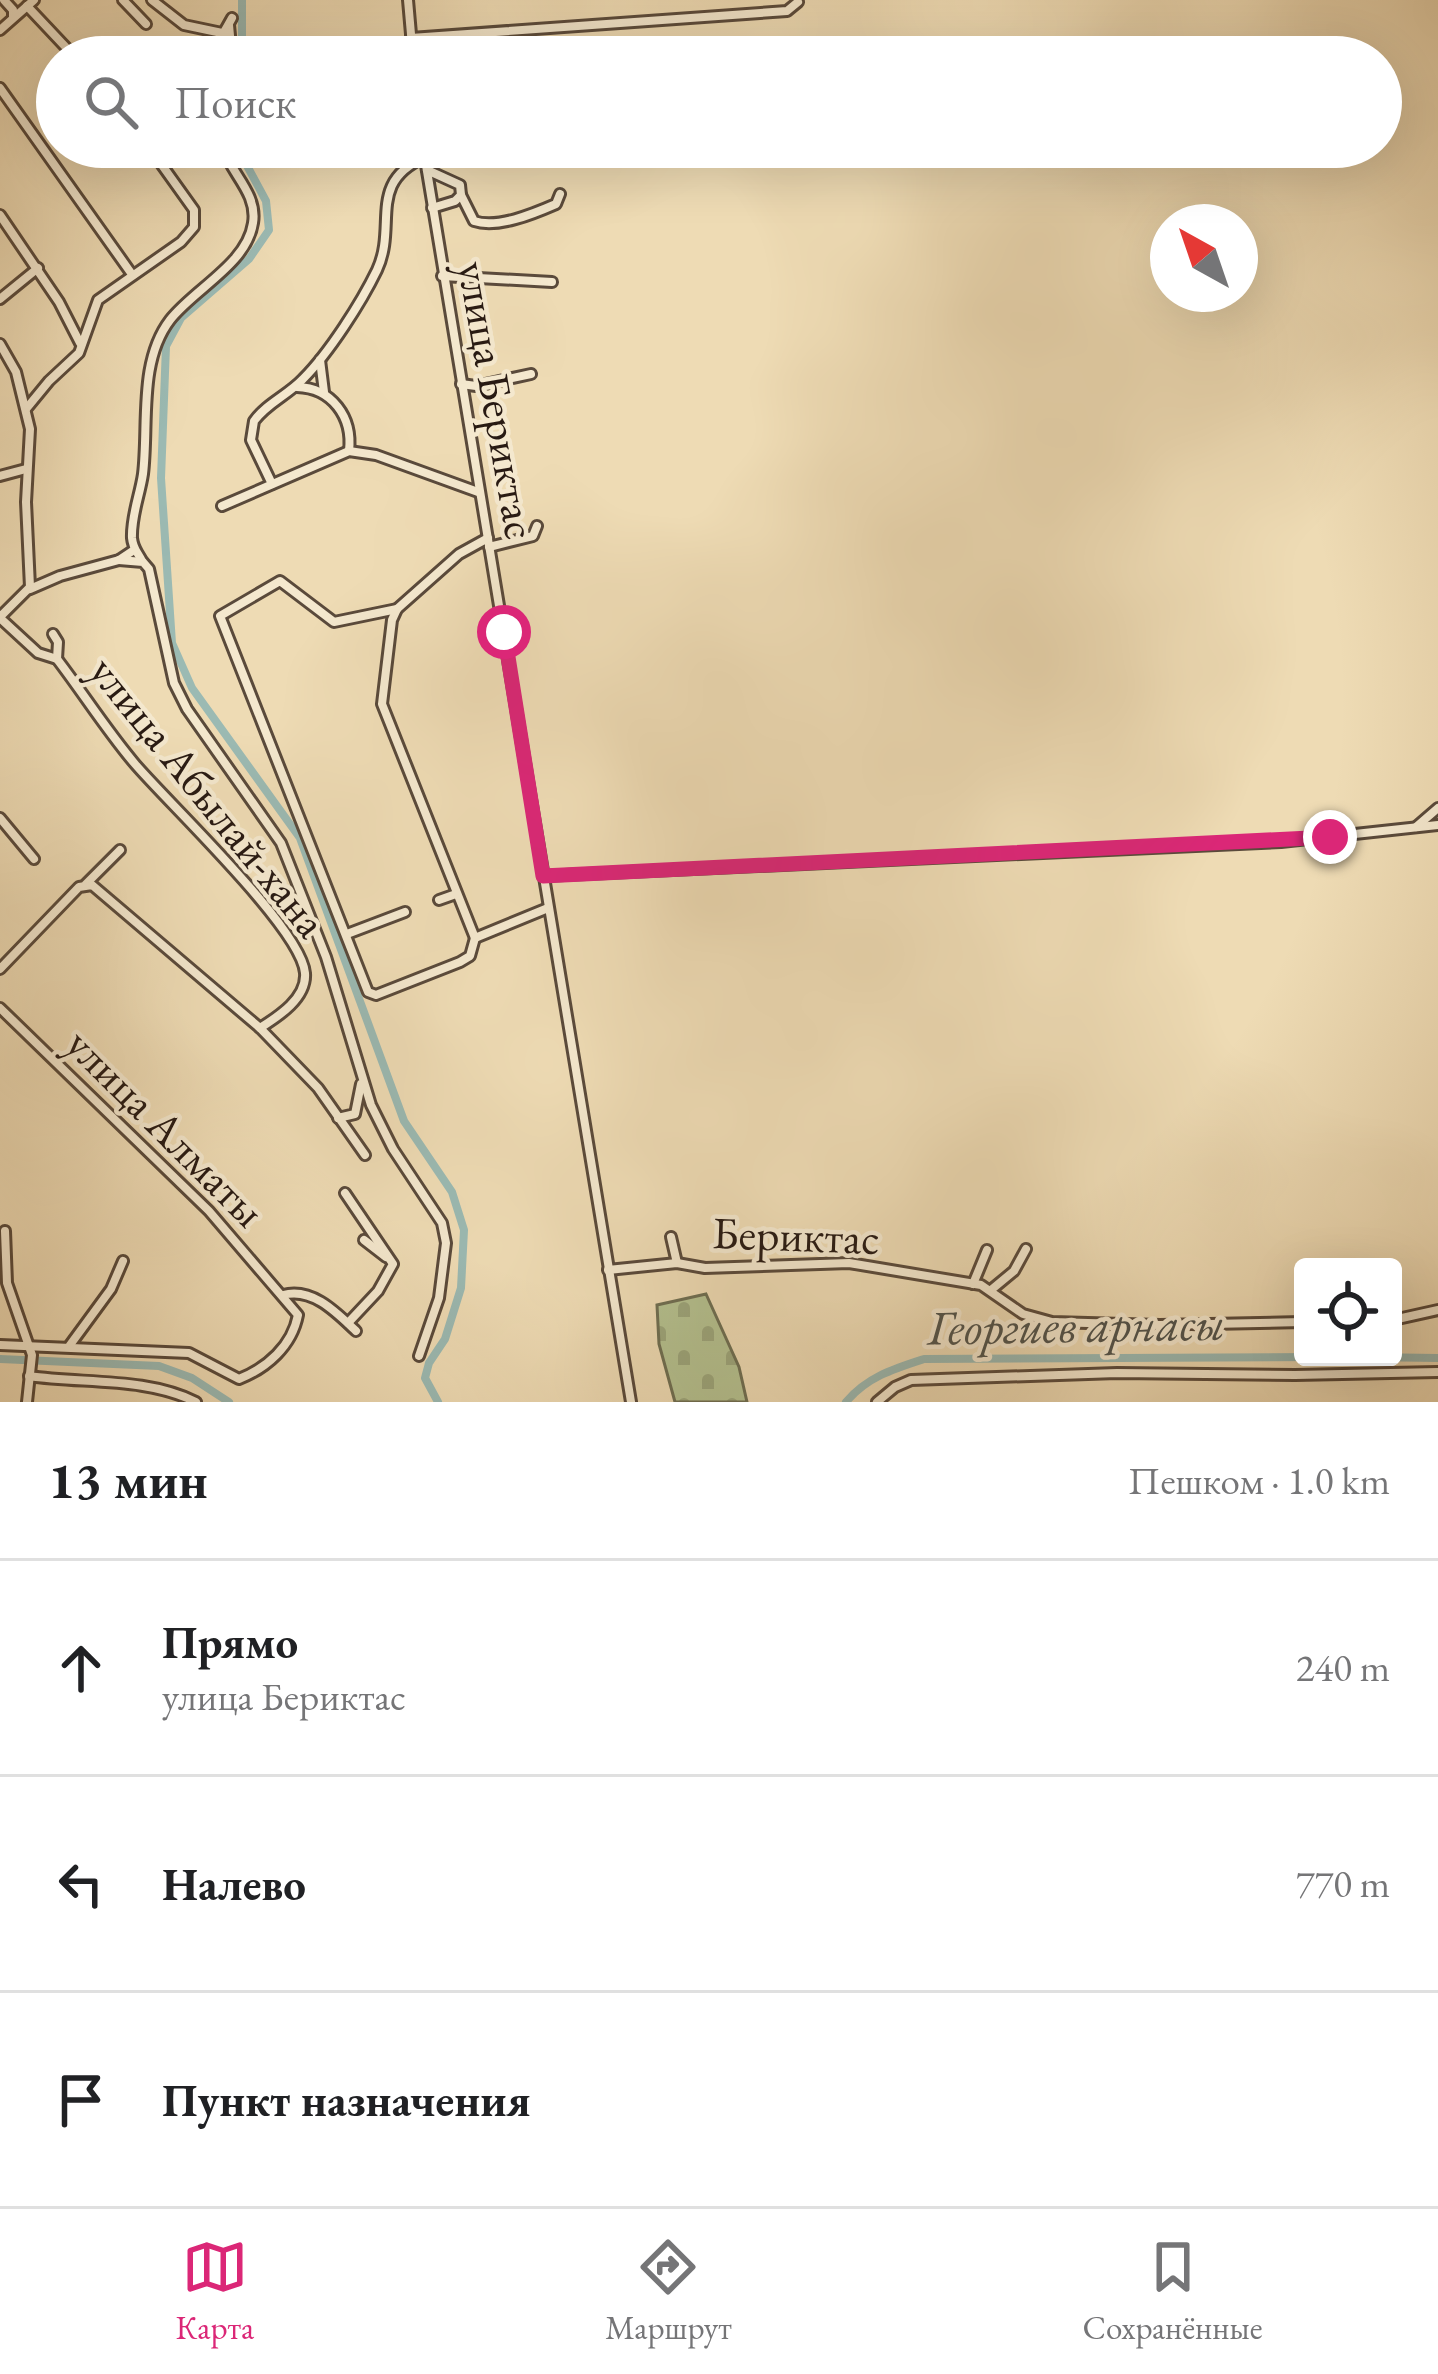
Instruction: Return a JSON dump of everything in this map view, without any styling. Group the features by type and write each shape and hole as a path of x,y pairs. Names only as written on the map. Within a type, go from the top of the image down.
{"street":[{"path":"4,0 13,10 12,19"},
{"path":"123,0 146,24"},
{"path":"152,0 184,25 228,25"},
{"path":"408,0 411,36"},
{"path":"439,36 787,11 798,2"},
{"path":"0,30 30,3 58,36"},
{"path":"222,36 228,25"},
{"path":"228,25 229,36"},
{"path":"0,88 36,139"},
{"path":"57,168 131,273"},
{"path":"26,409 79,353 98,299 190,234 196,220 164,168"},
{"path":"231,168 250,198 254,223 227,264 178,310 160,339 150,376 143,470 132,530 134,550 153,582 174,683 187,710 260,809 290,859 362,1076 393,1149 442,1222 446,1243 439,1298 419,1356"},
{"path":"272,484 250,432 261,411 294,387 320,358 376,272 383,253 390,186 406,168"},
{"path":"427,170 454,179 473,221 488,225 556,204 560,194"},
{"name":"улица Бериктас","path":"427,170 631,1402"},
{"path":"432,208 460,195"},
{"path":"0,214 38,268 80,343"},
{"path":"0,299 38,268"},
{"path":"442,276 552,282"},
{"path":"0,344 16,372 31,441 26,470 28,590 119,560 134,550"},
{"path":"320,358 325,394 345,416 350,431 349,451"},
{"path":"460,384 490,384 531,374"},
{"path":"294,387 325,394"},
{"path":"222,506 349,451 376,455 480,493"},
{"path":"0,476 26,470"},
{"path":"397,609 345,622 327,620 280,581 220,616 368,992 376,994 460,962 470,956 475,938 382,704 392,620 397,609 459,554 489,542 533,536 537,526"},
{"path":"119,560 143,562"},
{"name":"улица Абылай-хана","path":"28,590 0,617 38,653 57,659 130,758 258,900 300,957 305,979 300,993 260,1028"},
{"path":"53,634 58,642 57,659"},
{"path":"1416,827 1438,808"},
{"path":"0,818 34,859"},
{"path":"543,876 1280,842 1438,825"},
{"path":"0,969 120,850"},
{"path":"86,884 260,1028 318,1088 365,1154"},
{"path":"439,900 456,894"},
{"path":"475,938 548,908"},
{"path":"347,934 405,912"},
{"name":"улица Алматы","path":"0,1008 209,1211 284,1295 302,1292 352,1327 393,1263"},
{"path":"338,1118 356,1114 362,1076"},
{"path":"346,1192 393,1263"},
{"path":"5,1231 7,1283 30,1350 27,1402"},
{"path":"671,1237 677,1263"},
{"path":"364,1240 393,1263"},
{"path":"982,1286 1014,1271 1026,1249"},
{"path":"982,1286 987,1250"},
{"path":"69,1346 111,1289 123,1261"},
{"name":"Бериктас","path":"608,1270 677,1263 705,1268 848,1263 982,1286"},
{"path":"982,1286 1023,1314 1052,1322 1294,1322"},
{"path":"0,1345 30,1350 69,1346 189,1353 239,1379 265,1366 296,1329 298,1315 284,1295"},
{"path":"1402,1318 1438,1310"},
{"path":"877,1402 911,1380 1117,1372 1294,1376 1438,1372"},
{"path":"30,1375 65,1382 147,1385 196,1402"}],"green space":[{"path":"706,1294 739,1367 747,1402 675,1402 659,1344 657,1305"}],"waterway":[{"path":"242,0 242,36"},
{"path":"248,168 266,201 269,230 249,259 181,318 166,346 161,478 172,643 192,688 300,838 404,1121 452,1192 464,1230 461,1288 445,1339 425,1378 438,1402"},
{"name":"Георгиев арнасы","path":"846,1402 872,1380 924,1359 1294,1357"},
{"name":"Георгиев арнасы","path":"1402,1358 1438,1358"},
{"name":"Георгиев арнасы","path":"0,1359 159,1366 192,1378 229,1402"}],"route":[{"path":"504,632 543,876 1330,837"}]}
